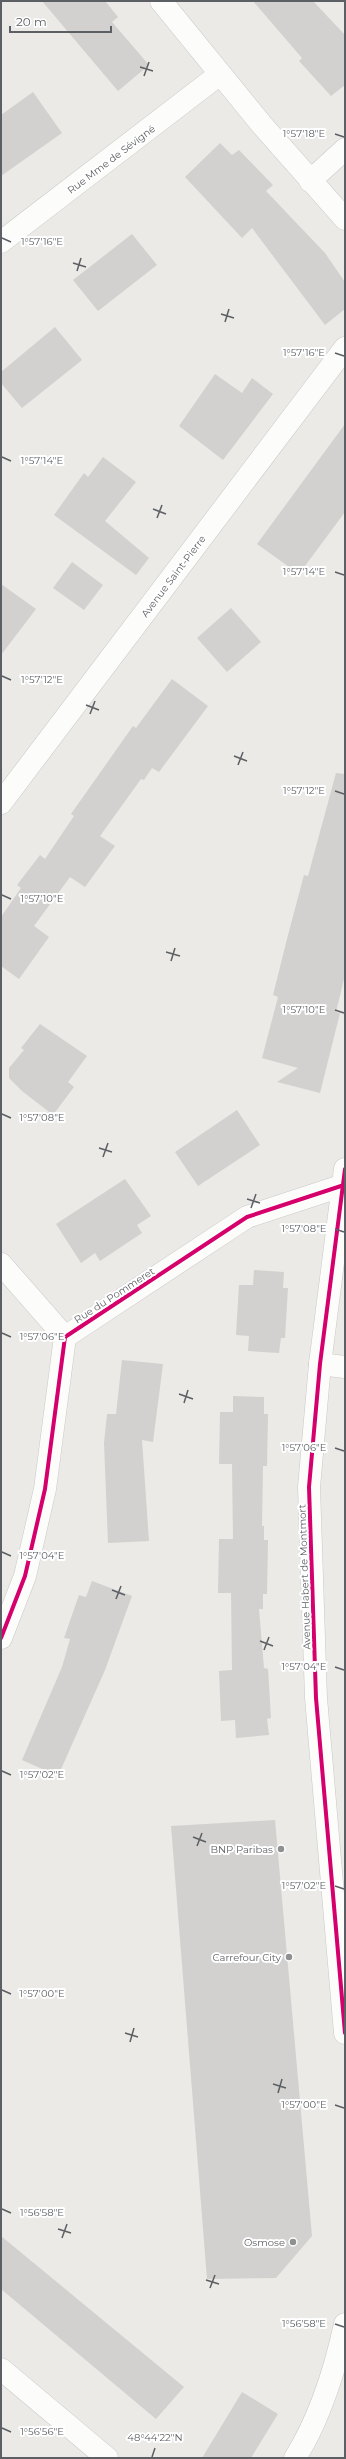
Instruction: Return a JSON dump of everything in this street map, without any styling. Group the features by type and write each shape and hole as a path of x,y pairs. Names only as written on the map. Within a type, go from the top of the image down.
{"street":[{"path":"161,1 310,181 345,219"},
{"name":"Rue Mme de Sévigné","path":"1,242 220,74"},
{"path":"310,181 345,149"},
{"name":"Avenue Saint-Pierre","path":"1,803 345,348"},
{"name":"Rue du Pommeret","path":"65,1337 247,1217 343,1178"},
{"name":"Avenue Habert de Montmort","path":"343,1178 320,1364 309,1487 316,1690 345,2033"},
{"path":"1,1264 65,1337 45,1489 25,1576 1,1638"},
{"path":"320,1364 345,1367"},
{"path":"295,2458 304,2444 336,2366 345,2324"},
{"path":"1,2369 107,2458"}],"building":[{"path":"42,1 105,1 118,17 112,22 149,65 118,91"},
{"path":"253,1 313,1 345,35 345,85 331,96 299,61 302,58"},
{"path":"33,92 62,133 1,176 1,115"},
{"path":"220,143 232,155 239,150 273,185 266,191 325,253 345,282 345,309 325,325 252,228 242,238 185,177"},
{"path":"132,234 157,265 98,311 73,280"},
{"path":"55,327 82,360 22,408 1,383 1,372"},
{"path":"215,374 242,393 252,378 273,394 223,460 179,426"},
{"path":"345,424 345,512 299,574 257,544"},
{"path":"103,457 136,482 105,521 149,558 136,575 54,515 84,473 88,477"},
{"path":"72,562 103,585 84,610 53,588"},
{"path":"1,584 36,609 1,655"},
{"path":"231,608 261,642 227,672 197,638"},
{"path":"172,679 208,706 159,772 152,768 144,780 141,779 100,836 115,846 85,887 70,877 34,926 49,937 19,979 1,966 1,917 21,888 17,885 40,855 45,859 74,816 71,814 133,726 136,728"},
{"path":"336,773 345,774 345,975 336,1012 340,1013 320,1093 277,1082 298,1068 262,1058 278,997 273,995 288,935 304,875 308,876"},
{"path":"40,1024 87,1056 68,1082 74,1087 53,1115 22,1091 9,1078 9,1068 24,1050 21,1048"},
{"path":"237,1110 260,1145 198,1186 175,1152"},
{"path":"125,1179 151,1216 137,1225 142,1233 100,1261 95,1253 81,1263 56,1224"},
{"path":"254,1270 284,1272 283,1288 288,1288 285,1338 281,1338 279,1353 248,1351 249,1336 236,1335 239,1285 253,1285"},
{"path":"122,1360 163,1364 153,1442 142,1440 149,1541 108,1543 104,1443 107,1414 116,1414"},
{"path":"233,1396 264,1397 264,1414 268,1414 267,1466 263,1466 262,1526 264,1526 264,1540 268,1540 267,1594 263,1594 263,1609 259,1609 264,1668 268,1669 271,1718 267,1719 269,1735 236,1738 235,1720 221,1721 219,1671 232,1670 231,1593 218,1593 219,1539 233,1539 232,1464 219,1464 220,1412 233,1412"},
{"path":"92,1581 132,1596 105,1670 58,1776 22,1760 62,1667 70,1639 64,1638 79,1595 86,1597"},
{"path":"275,1820 312,2236 276,2278 207,2279 171,1826"},
{"path":"1,2236 184,2387 156,2419 1,2289"},
{"path":"242,2392 278,2414 251,2458 202,2458"}],"cycle path":[{"path":"345,1169 320,1364 309,1487 316,1698 345,2033"},
{"path":"1,1638 25,1576 45,1489 65,1337 247,1217 341,1186"}],"place":[{"name":"BNP Paribas","path":"281,1849"},
{"name":"Carrefour City","path":"289,1957"},
{"name":"Osmose","path":"293,2242"}]}
